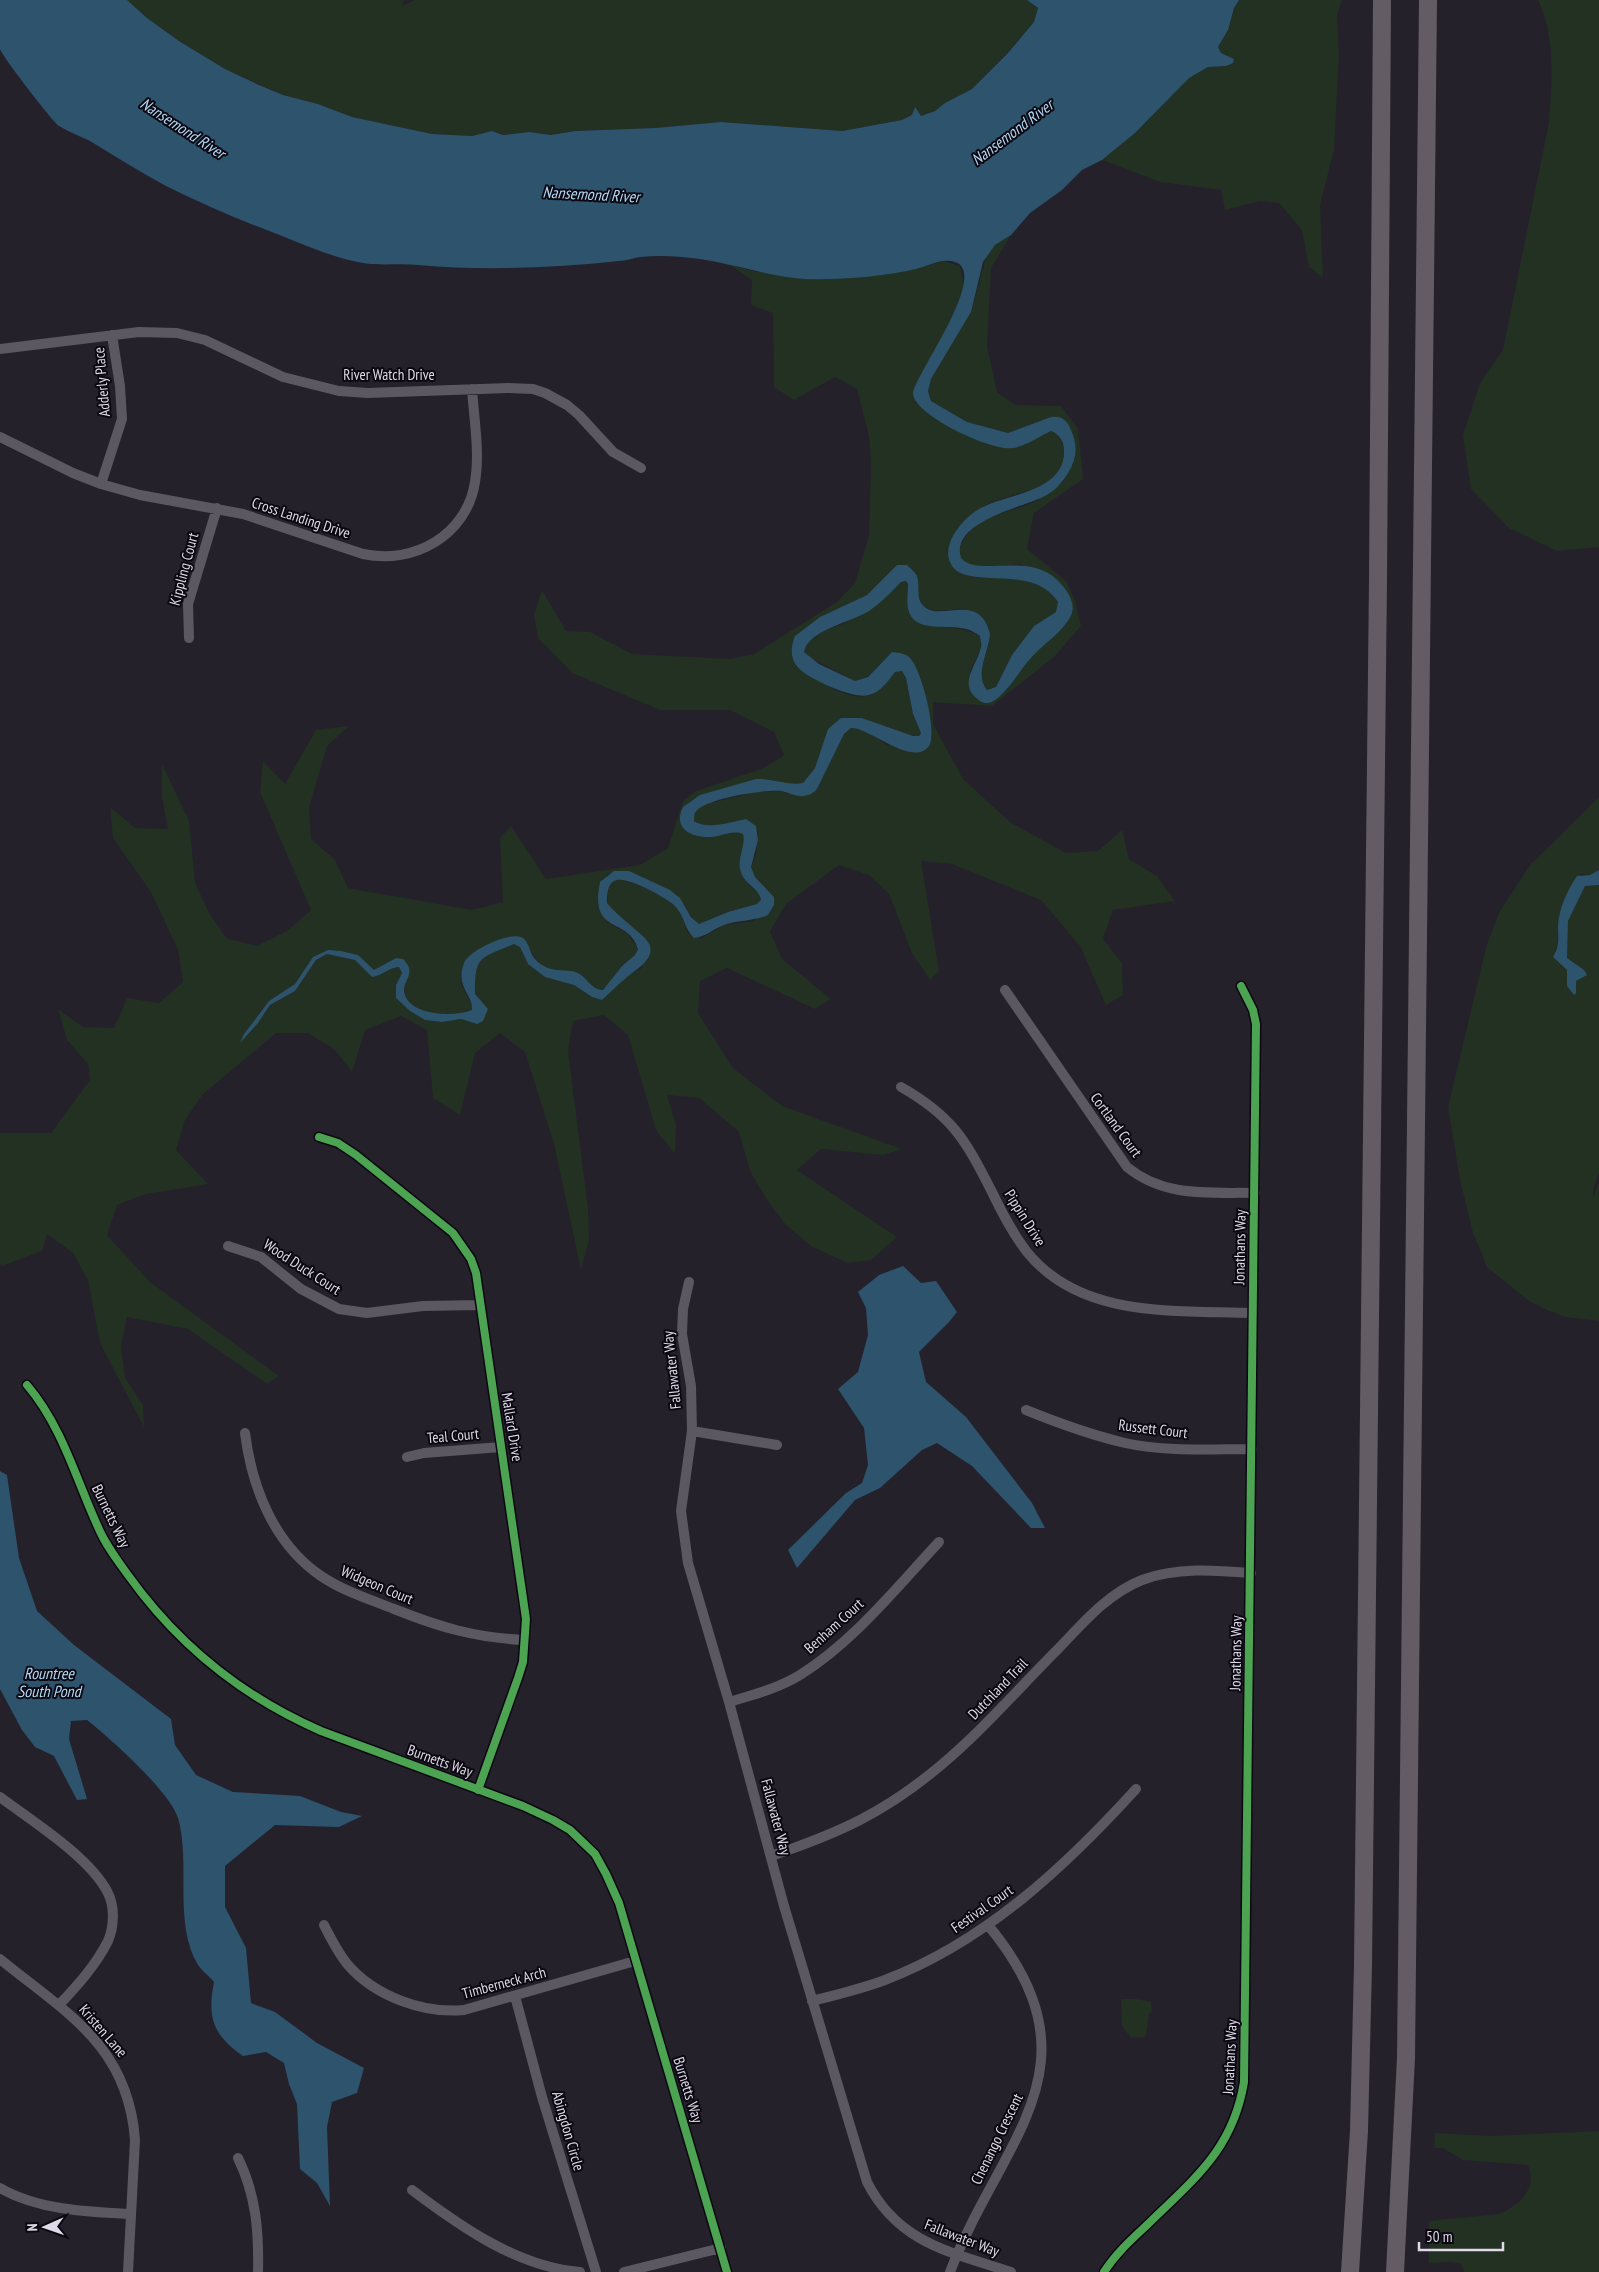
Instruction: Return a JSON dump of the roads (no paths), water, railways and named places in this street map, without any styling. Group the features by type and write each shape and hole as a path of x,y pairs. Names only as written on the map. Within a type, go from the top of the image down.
{"highway":[{"path":"1350,2272 1359,2131 1363,1965 1382,0"},
{"path":"1395,2272 1406,2058 1429,47 1428,0"}],"street":[{"name":"River Watch Drive","path":"0,349 151,332 190,335 205,340 283,377 339,391 368,393 520,388 545,393 579,415 612,452 642,468"},
{"name":"Adderly Place","path":"102,484 122,419 120,386 112,335"},
{"name":"Cross Landing Drive","path":"0,437 74,473 102,484 140,495 217,508 375,556 400,556 425,549 448,533 459,522 472,496 476,467 472,389"},
{"name":"Kippling Court","path":"189,638 188,613 190,595 217,508"},
{"name":"Jonathans Way","path":"1104,2272 1122,2248 1218,2151 1230,2131 1241,2101 1245,2066 1256,1024 1250,1004 1240,986"},
{"name":"Cortland Court","path":"1005,990 1127,1167 1145,1180 1166,1189 1255,1193"},
{"name":"Pippin Drive","path":"901,1087 936,1110 956,1130 978,1163 1007,1221 1027,1252 1040,1266 1064,1284 1094,1299 1114,1305 1253,1313"},
{"name":"Mallard Drive","path":"319,1137 338,1143 356,1155 453,1233 462,1244 476,1273 524,1600 525,1640 518,1678 478,1790"},
{"name":"Wood Duck Court","path":"228,1246 261,1257 302,1289 339,1309 367,1313 422,1306 480,1305"},
{"name":"Fallawater Way","path":"689,1282 683,1308 682,1334 691,1386 692,1431 681,1511 688,1563 729,1702 812,2001 867,2182 872,2192 893,2220 910,2234 936,2248 1010,2272"},
{"name":"Burnetts Way","path":"27,1384 40,1400 55,1425 98,1530 138,1590 181,1639 228,1678 293,1719 553,1820 585,1843 595,1854 616,1894 727,2272"},
{"name":"Russett Court","path":"1026,1410 1087,1433 1126,1443 1198,1449 1252,1449"},
{"path":"692,1431 777,1445"},
{"name":"Widgeon Court","path":"245,1433 251,1468 268,1514 290,1548 321,1576 342,1588 448,1629 499,1639 525,1640"},
{"name":"Teal Court","path":"407,1457 424,1453 501,1447"},
{"name":"Benham Court","path":"729,1702 765,1691 799,1676 828,1656 939,1542"},
{"name":"Dutchland Trail","path":"771,1856 845,1829 888,1805 914,1787 973,1736 1097,1608 1126,1587 1160,1575 1191,1571 1251,1573"},
{"name":"Festival Court","path":"812,2001 852,1991 917,1966 955,1946 988,1925 1056,1870 1098,1831 1136,1789"},
{"path":"0,1796 82,1861 108,1893 112,1905 113,1918 108,1941 94,1964 59,2005"},
{"name":"Timberneck Arch","path":"324,1925 335,1948 349,1966 372,1985 398,1999 428,2008 452,2011 514,1996 635,1961"},
{"name":"Chenango Crescent","path":"950,2272 957,2254 1031,2107 1041,2070 1043,2047 1041,2027 1034,2004 1014,1960 988,1925"},
{"name":"Kristen Lane","path":"0,1959 59,2005 96,2041 112,2060 128,2096 135,2140 128,2272"},
{"name":"Abingdon Circle","path":"514,1996 542,2097 596,2272"},
{"path":"238,2158 251,2190 256,2210 258,2272"},
{"path":"0,2188 10,2193 61,2207 100,2213 130,2214"},
{"path":"412,2190 467,2229 500,2247 535,2263 580,2272"},
{"path":"624,2272 721,2248"}],"water":[{"name":"Nansemond River","path":"0,0 127,0 147,18 179,41 225,69 283,95 318,104 352,117 432,134 472,136 492,131 503,135 529,132 551,135 575,131 655,128 721,122 842,131 902,120 912,115 915,107 921,116 935,111 945,103 972,89 1007,54 1034,22 1038,8 1027,0 1239,0 1234,8 1228,30 1218,47 1221,53 1234,59 1233,63 1226,66 1208,67 1189,78 1135,133 1102,160 1082,170 1062,190 1030,213 1011,235 995,245 983,262 971,312 931,379 928,391 931,401 967,422 1008,433 1051,417 1058,417 1064,419 1068,424 1075,441 1076,452 1071,468 1054,490 1043,497 990,518 976,526 966,535 960,545 961,558 969,564 980,566 1022,566 1036,568 1050,574 1062,585 1072,602 1072,613 1064,626 1036,652 1004,692 996,700 988,703 980,701 973,695 969,688 969,682 981,647 980,636 966,629 918,623 913,619 908,609 908,584 906,581 901,582 869,611 832,627 813,638 807,644 804,652 819,664 855,681 868,677 892,652 908,656 919,674 927,701 931,728 929,746 922,752 902,750 869,733 851,728 844,734 817,789 811,794 801,796 781,791 748,793 709,803 695,813 694,821 699,824 712,825 746,819 756,826 758,840 751,867 755,877 774,897 774,905 768,915 724,925 694,938 674,905 639,885 617,880 609,886 607,903 620,917 644,937 651,950 646,961 602,1000 592,997 574,985 545,977 528,964 520,947 514,944 486,956 478,965 475,994 488,1009 483,1021 477,1024 461,1019 442,1022 425,1020 410,1011 396,998 396,985 402,973 399,967 372,977 355,960 327,954 316,960 295,991 270,1005 258,1023 240,1043 244,1034 269,1001 295,984 313,957 328,950 358,955 374,970 396,958 403,959 409,969 404,990 409,1002 425,1011 435,1013 455,1014 472,1010 472,1004 463,984 462,971 464,963 473,953 490,943 515,936 524,939 535,959 547,968 573,971 581,975 595,988 603,990 622,966 635,955 638,949 627,932 605,918 600,911 598,899 600,882 614,871 629,871 670,890 680,898 691,917 699,924 728,912 757,904 761,900 760,896 745,880 740,867 743,834 733,833 710,837 698,836 687,832 680,819 683,807 700,795 756,779 791,784 803,783 815,768 828,729 841,718 862,718 913,736 919,736 921,733 913,714 906,678 902,671 895,672 881,689 873,694 862,696 842,691 819,682 796,665 792,651 795,636 820,617 867,595 897,565 907,565 917,576 920,601 926,608 933,611 970,610 978,614 985,621 990,634 982,670 983,684 987,690 996,687 1012,655 1034,626 1056,612 1058,602 1046,590 1032,583 968,576 957,571 949,559 949,546 957,530 975,512 985,506 1035,489 1056,474 1062,464 1063,444 1059,436 1051,431 1018,447 1003,448 956,431 940,422 917,403 913,394 917,383 951,319 960,296 964,277 959,264 943,261 889,274 805,279 767,274 708,260 674,256 651,256 622,261 519,268 370,264 341,258 319,251 195,200 158,182 90,141 59,126 47,113 0,49"},
{"path":"1599,870 1599,885 1585,886 1568,921 1567,958 1584,970 1587,975 1576,981 1576,993 1574,995 1567,986 1567,970 1553,957 1558,946 1560,913 1567,894 1577,876 1590,875"},
{"path":"903,1266 921,1283 936,1281 957,1312 919,1352 926,1382 966,1417 1032,1503 1045,1528 1031,1528 972,1466 937,1443 922,1450 880,1488 855,1500 797,1568 788,1550 846,1493 862,1483 868,1465 864,1428 838,1389 858,1372 868,1335 866,1308 858,1292 879,1275"},
{"name":"Rountree South Pond","path":"0,1471 7,1475 19,1558 37,1611 74,1645 171,1719 175,1745 196,1775 233,1792 300,1796 341,1812 362,1816 339,1827 275,1825 225,1866 225,1907 246,1948 251,2003 275,2012 317,2043 364,2068 357,2093 332,2102 327,2127 330,2206 317,2183 300,2169 297,2104 289,2084 284,2063 266,2052 243,2056 225,2041 215,2025 211,2006 214,1982 198,1965 190,1948 186,1931 182,1836 178,1818 173,1807 152,1780 110,1739 87,1720 71,1721 69,1739 87,1799 77,1800 54,1756 35,1747 22,1730 0,1689"}]}
